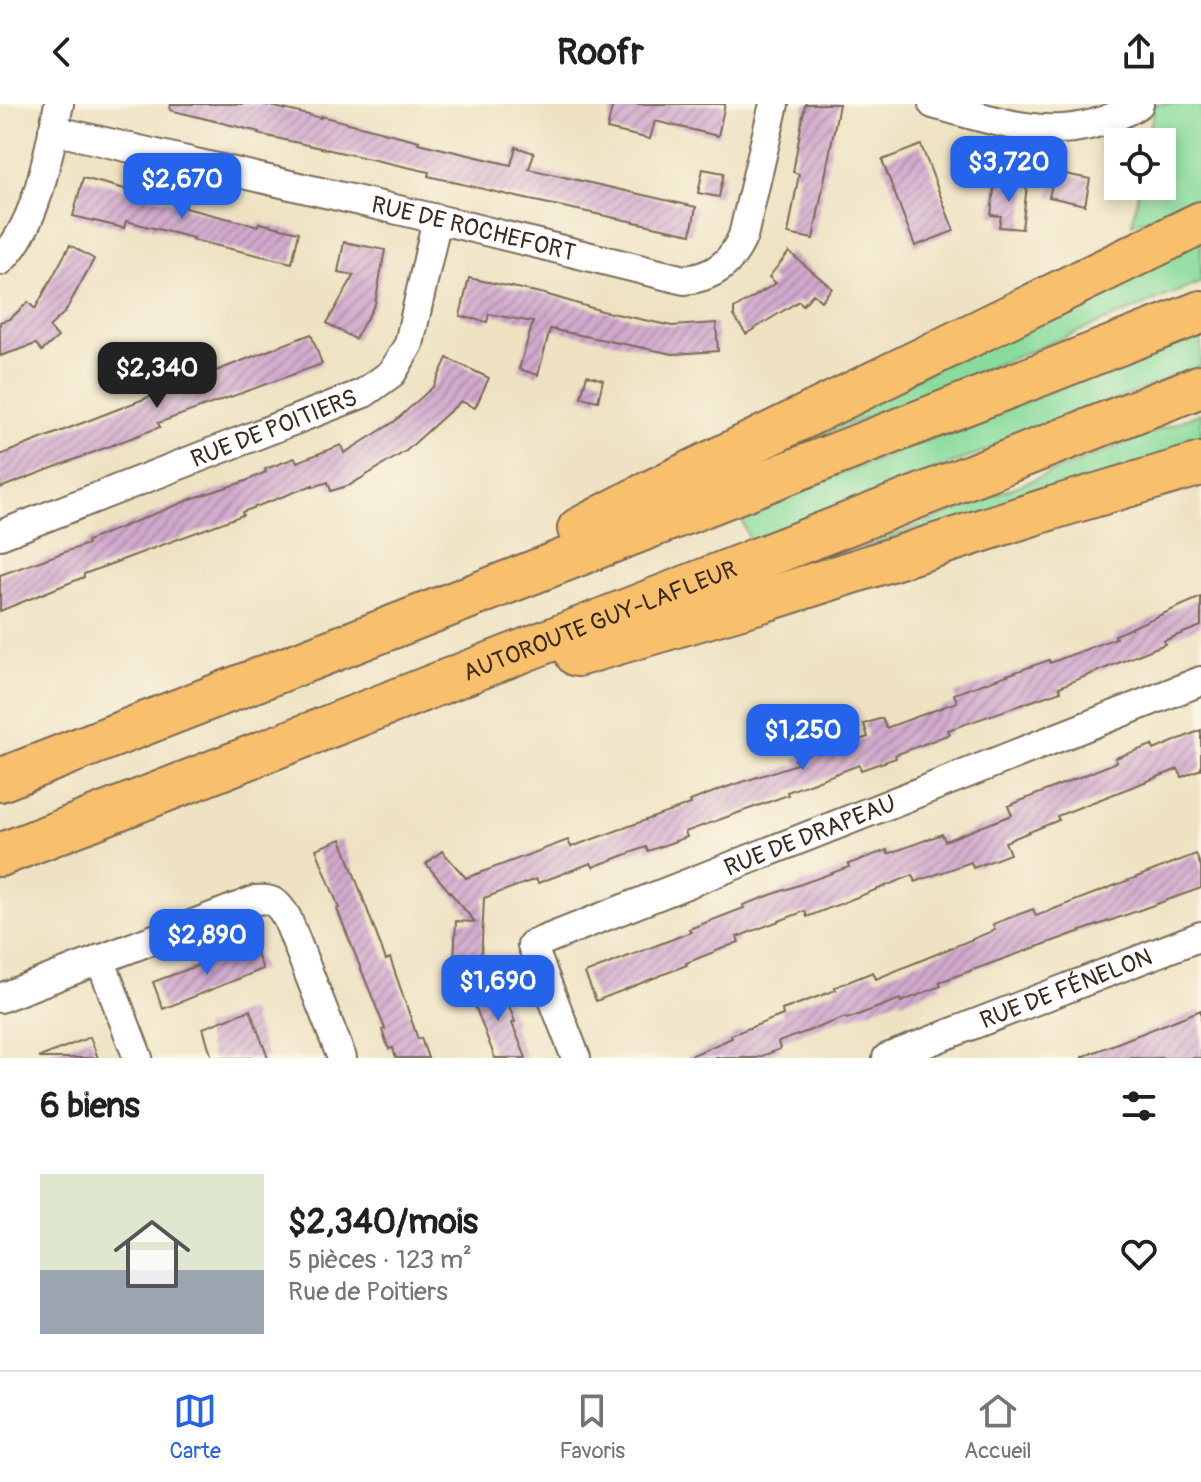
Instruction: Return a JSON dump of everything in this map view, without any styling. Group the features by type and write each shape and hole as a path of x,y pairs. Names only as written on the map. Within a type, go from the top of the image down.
{"highway":[{"path":"402,624 640,497 1201,223"},
{"path":"0,780 1201,312"},
{"name":"AUTOROUTE GUY-LAFLEUR","path":"0,855 1201,386"},
{"path":"308,735 765,600 1201,464"}],"street":[{"name":"RUE DE ROCHEFORT","path":"56,117 437,219 684,280 699,278 726,264 736,252 743,236 774,104"},
{"path":"933,104 1043,130 1068,130 1091,125 1139,104"},
{"path":"0,261 17,241 27,222 56,117"},
{"name":"RUE DE POITIERS","path":"0,535 378,385 403,359 409,344 437,219"},
{"name":"RUE DE DRAPEAU","path":"576,1058 532,945 1201,681"},
{"path":"0,998 256,900 273,900 287,918 342,1058"},
{"name":"RUE DE FÉNELON","path":"887,1058 1201,936"},
{"path":"100,959 138,1058"}],"green space":[{"path":"1155,104 1201,104 1201,200 1132,224 1136,200 1176,200 1176,128 1150,128"},
{"path":"1201,234 1201,282 724,475"},
{"path":"1201,333 1201,366 750,543 740,513"},
{"path":"1201,413 1201,452 847,554"}],"building":[{"path":"171,104 262,104 511,165 516,147 534,153 529,169 696,207 691,234 521,198 428,176 429,172 258,134 170,110"},
{"path":"613,104 725,104 718,136 655,121 650,139 607,129"},
{"path":"805,104 839,104 813,239 788,234 799,174 793,172"},
{"path":"921,145 954,231 915,246 882,160"},
{"path":"703,169 724,173 719,197 698,193"},
{"path":"1055,172 1090,179 1085,205 1049,197"},
{"path":"83,178 186,205 185,208 258,226 259,223 299,232 292,263 126,221 124,228 73,216"},
{"path":"995,180 1027,185 1022,229 999,227 1001,216 991,215"},
{"path":"344,242 385,250 375,304 355,339 327,323 354,275 338,272"},
{"path":"70,245 94,259 65,312 49,327 58,337 42,351 36,344 0,356 0,322 10,319 28,302 35,309"},
{"path":"789,252 832,288 821,301 813,294 803,305 799,301 746,334 734,316 734,309 776,283 769,277"},
{"path":"469,278 672,326 716,323 718,351 673,354 550,329 538,375 519,369 533,322 489,314 487,322 460,316"},
{"path":"311,334 322,364 158,423 160,427 0,488 0,455"},
{"path":"447,358 489,378 475,408 461,401 406,451 350,485 331,491 328,482 313,485 242,512 243,515 84,574 84,577 0,611 0,575 88,544 87,541 194,498 246,481 266,472 265,469 295,458 297,462 341,445 344,453 394,422 434,386"},
{"path":"587,375 603,380 598,401 581,397"},
{"path":"1201,597 1201,626 1059,687 1061,691 948,730 950,734 895,755 896,758 861,770 859,765 787,792 788,795 685,832 687,837 648,851 646,847 593,867 591,863 538,883 536,879 484,898 481,961 454,959 456,921 475,922 426,864 442,851 466,878 568,840 571,847 691,804 690,801 727,787 797,764 795,759 835,744 836,748 868,737 864,724 882,718 886,728 957,702 954,694 1116,638 1115,635"},
{"path":"1201,730 1201,769 1182,777 1178,769 1057,816 1059,820 1005,842 1010,854 973,868 971,862 915,882 913,875 807,917 805,911 737,937 739,942 596,1001 585,973 691,932 689,929 744,908 743,905 849,867 848,864 887,850 888,854 942,834 945,841 1012,815 1008,806 1117,762 1115,758 1152,745 1154,750"},
{"path":"341,839 386,960 390,958 418,1039 421,1038 428,1058 396,1058 393,1048 389,1049 382,1030 385,1029 316,849"},
{"path":"1196,854 1201,867 1201,888 939,982 941,986 901,1002 900,999 778,1042 780,1049 757,1058 686,1058 732,1038 731,1035 783,1015 782,1010 836,990 835,987 873,972 876,979 995,930 993,924 1033,909 1036,916"},
{"path":"253,945 263,969 163,1009 153,982"},
{"path":"501,984 526,1058 495,1058 471,995"},
{"path":"250,1010 268,1058 212,1058 203,1028"},
{"path":"1201,1010 1201,1058 1082,1058 1082,1057"},
{"path":"90,1037 98,1058 40,1058 40,1057"}]}
